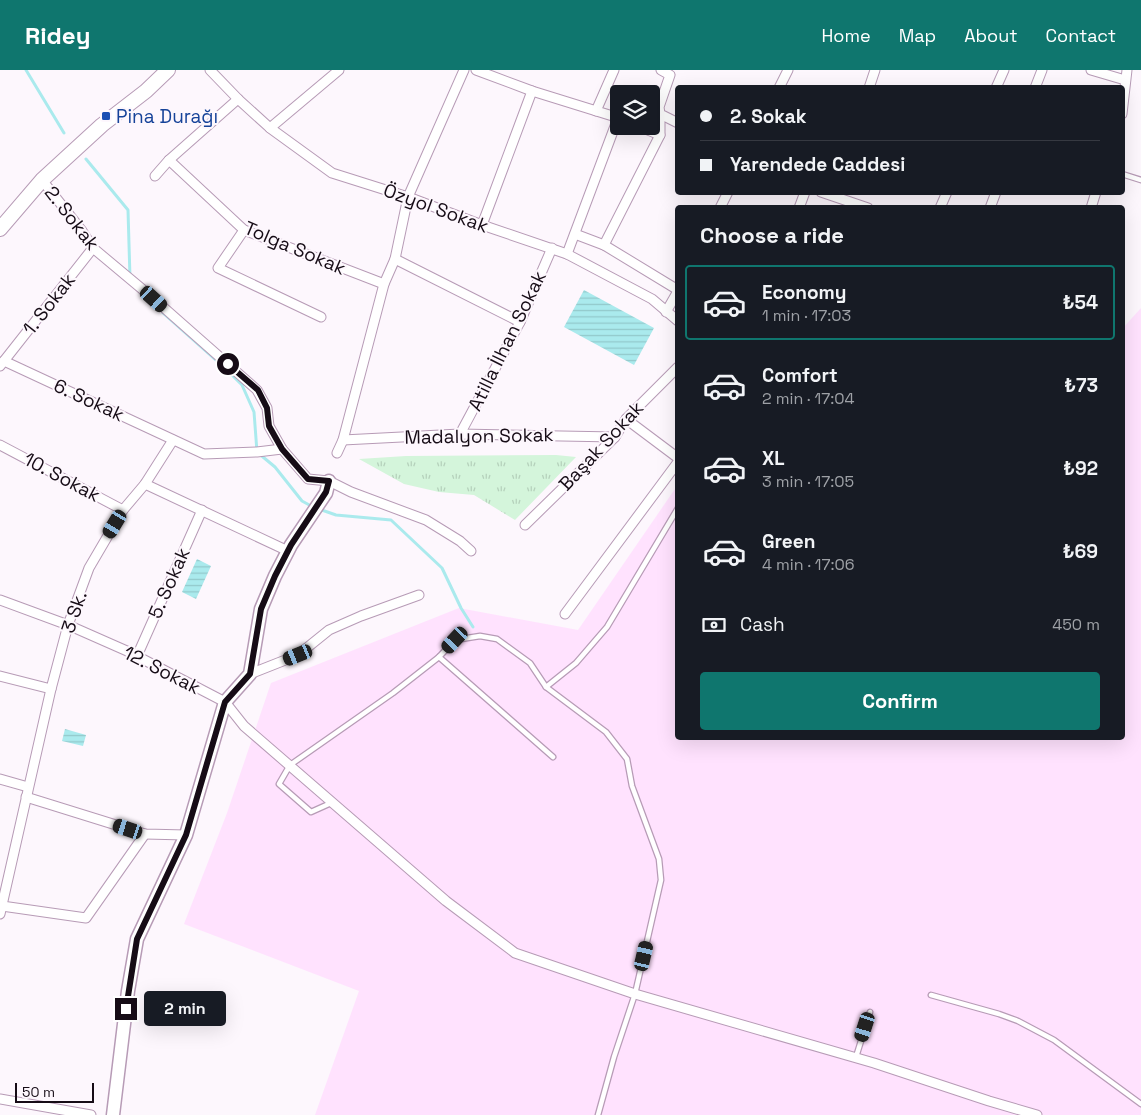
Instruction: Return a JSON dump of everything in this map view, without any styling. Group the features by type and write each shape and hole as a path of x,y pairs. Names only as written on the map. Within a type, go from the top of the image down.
{"main road":[{"path":"0,229 42,180 102,125 146,91 168,70"},
{"path":"113,1115 128,991 137,939 186,835 225,702 250,674 261,609 288,551 326,492 329,481"}],"street":[{"name":"Özyol Sokak","path":"210,70 270,128 332,172 567,254 652,299 675,319"},
{"path":"270,128 339,70"},
{"path":"338,453 384,284 395,259 408,197 464,70"},
{"path":"476,70 532,91 610,115"},
{"path":"596,111 614,70"},
{"path":"660,104 670,75 661,70"},
{"path":"780,85 788,70"},
{"path":"870,85 875,70"},
{"path":"997,85 1004,70"},
{"path":"1036,85 1042,70"},
{"path":"1091,70 1125,80"},
{"path":"1125,85 1127,70"},
{"path":"482,225 532,91"},
{"path":"155,176 169,160 238,99"},
{"path":"660,114 675,121"},
{"path":"567,254 612,135"},
{"path":"604,245 660,135"},
{"name":"Tolga Sokak","path":"169,160 244,230 384,284"},
{"name":"2. Sokak","path":"42,180 93,248 258,390 267,408 269,426 282,449 308,479 329,481 351,492 426,520 460,541 471,552"},
{"path":"829,195 859,205"},
{"path":"244,230 218,268 322,317"},
{"path":"575,234 604,245 675,288"},
{"name":"1. Sokak","path":"2,363 93,248"},
{"name":"Atilla İlhan Sokak","path":"460,434 520,322 552,248"},
{"path":"395,259 520,322"},
{"path":"666,312 675,296"},
{"name":"6. Sokak","path":"2,363 173,440"},
{"name":"Başak Sokak","path":"525,525 615,437 626,419 675,370"},
{"path":"626,419 675,458"},
{"name":"Madalyon Sokak","path":"343,440 460,434 615,437"},
{"path":"173,440 204,454 282,449"},
{"name":"3 Sk.","path":"1,910 51,689 68,626 89,568 123,510 145,484 173,440"},
{"name":"10. Sokak","path":"0,445 123,510"},
{"path":"565,614 675,464"},
{"path":"145,484 288,551"},
{"name":"5. Sokak","path":"137,656 202,510"},
{"path":"250,674 298,655 329,630 419,595"},
{"name":"12. Sokak","path":"0,600 68,626 137,656 225,702"},
{"path":"0,676 51,689"},
{"path":"225,702 244,726 446,902 514,953 635,994 856,1057 1037,1115"},
{"path":"0,779 28,787"},
{"path":"26,797 145,834 186,835"},
{"path":"1,910 86,918 145,834"},
{"path":"0,1099 91,1115"}],"lane":[{"path":"1125,175 1141,180"},
{"path":"546,687 576,663 607,628 675,513"},
{"path":"333,802 311,812 279,784 290,765 393,693 439,657 455,640 480,636 497,639 530,663 546,687 606,732 627,759 632,786 659,859 661,880 635,994 614,1057 598,1115"},
{"path":"439,657 553,757"},
{"path":"931,994 1018,1021 1054,1040 1141,1104"},
{"path":"856,1057 870,1012"}],"shaded area":[{"path":"1141,308 1141,1115 315,1115 359,991 184,924 227,813 271,683 459,608 578,630 675,489 675,740 1125,740 1125,326"}],"green space":[{"path":"556,455 576,457 515,520 474,495 439,492 404,484 359,459 406,456"}],"water":[{"path":"584,290 654,328 634,365 564,327"},
{"path":"197,559 211,566 196,599 182,592"},
{"path":"65,729 86,735 83,746 62,741"}],"waterway":[{"path":"26,70 64,133"},
{"path":"86,159 128,210 130,278"},
{"path":"163,313 242,385 254,412 257,452 275,467 302,501 313,507"},
{"path":"319,509 336,515 391,520 442,568 461,608 473,627"}],"place":[{"name":"Pina Durağı","path":"106,116"}],"route":[{"path":"126,1009 137,939 186,835 225,702 250,674 261,609 291,545 326,492 329,481 308,479 282,449 269,426 267,408 258,390 228,364"}]}
